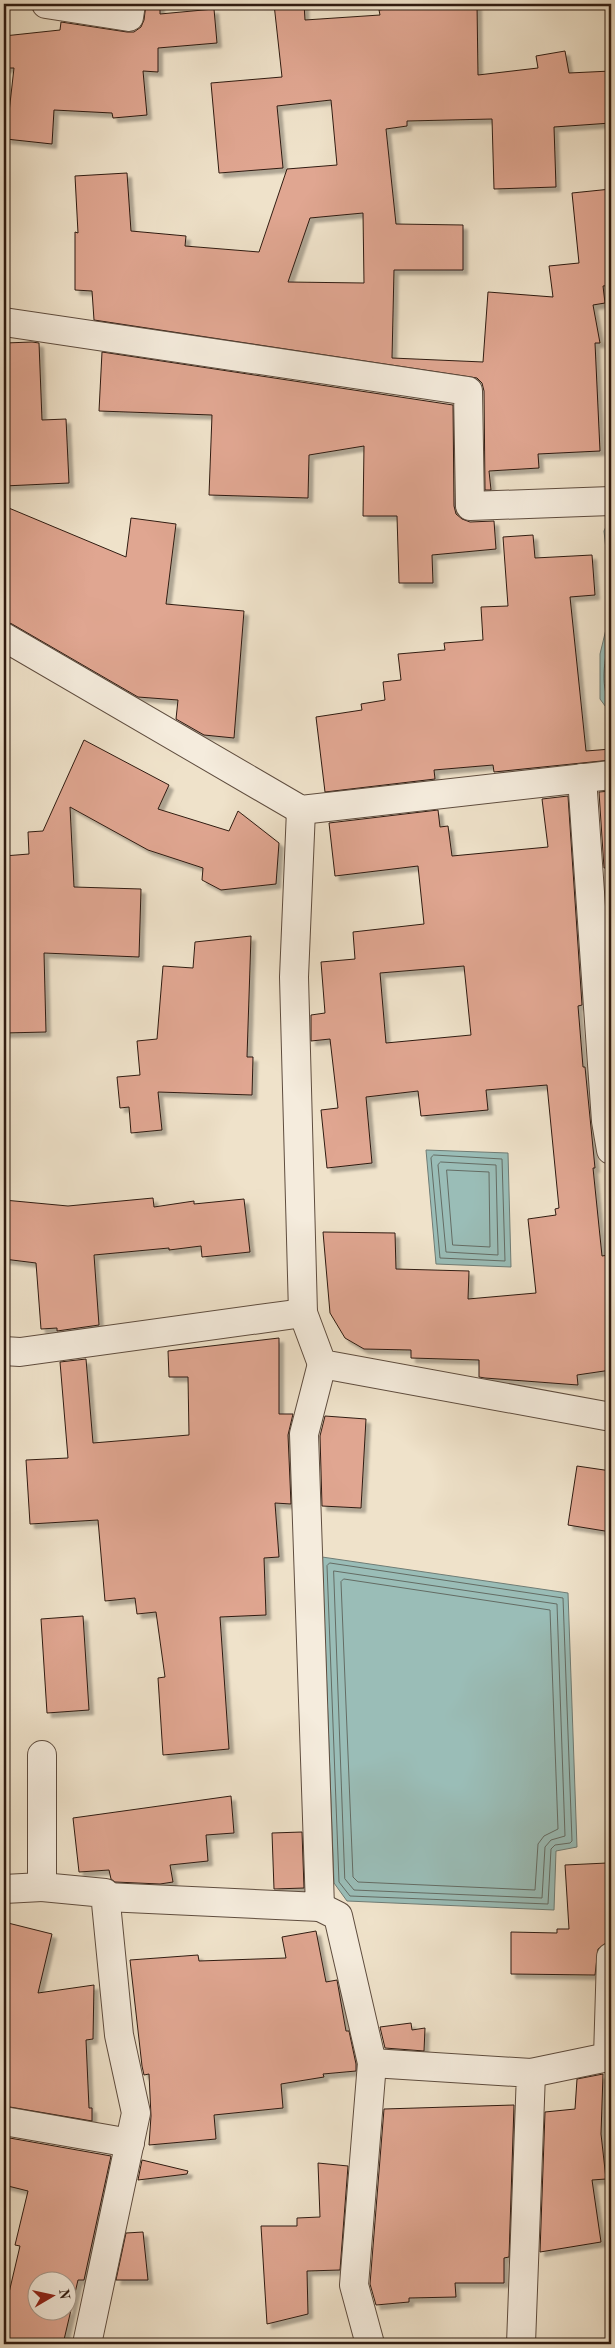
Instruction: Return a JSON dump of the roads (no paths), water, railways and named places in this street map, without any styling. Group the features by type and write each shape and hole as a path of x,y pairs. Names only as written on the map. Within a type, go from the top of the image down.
{"street":[{"path":"46,4 129,17 130,4"},
{"path":"4,322 468,391 470,506 611,501"},
{"path":"4,637 300,810 611,775"},
{"path":"582,778 606,1121 611,1150"},
{"path":"300,810 294,977 303,1313 322,1364 304,1434 320,1907"},
{"path":"4,1351 20,1352 303,1313"},
{"path":"322,1364 611,1417"},
{"path":"42,1755 42,1887"},
{"path":"4,1889 42,1887 105,1893 106,1897 119,2035 136,2113 87,2344"},
{"path":"106,1897 320,1907 338,1916 372,2063 354,2285 370,2344"},
{"path":"372,2063 531,2073 608,2056 611,1957"},
{"path":"522,2344 531,2073"},
{"path":"4,2121 130,2142"}],"water":[{"path":"611,516 611,714 600,699 600,654 608,621 608,569 604,531"},
{"path":"426,1150 508,1153 511,1267 436,1264"},
{"path":"322,1557 568,1593 577,1847 556,1851 554,1910 347,1901 334,1883"}]}
